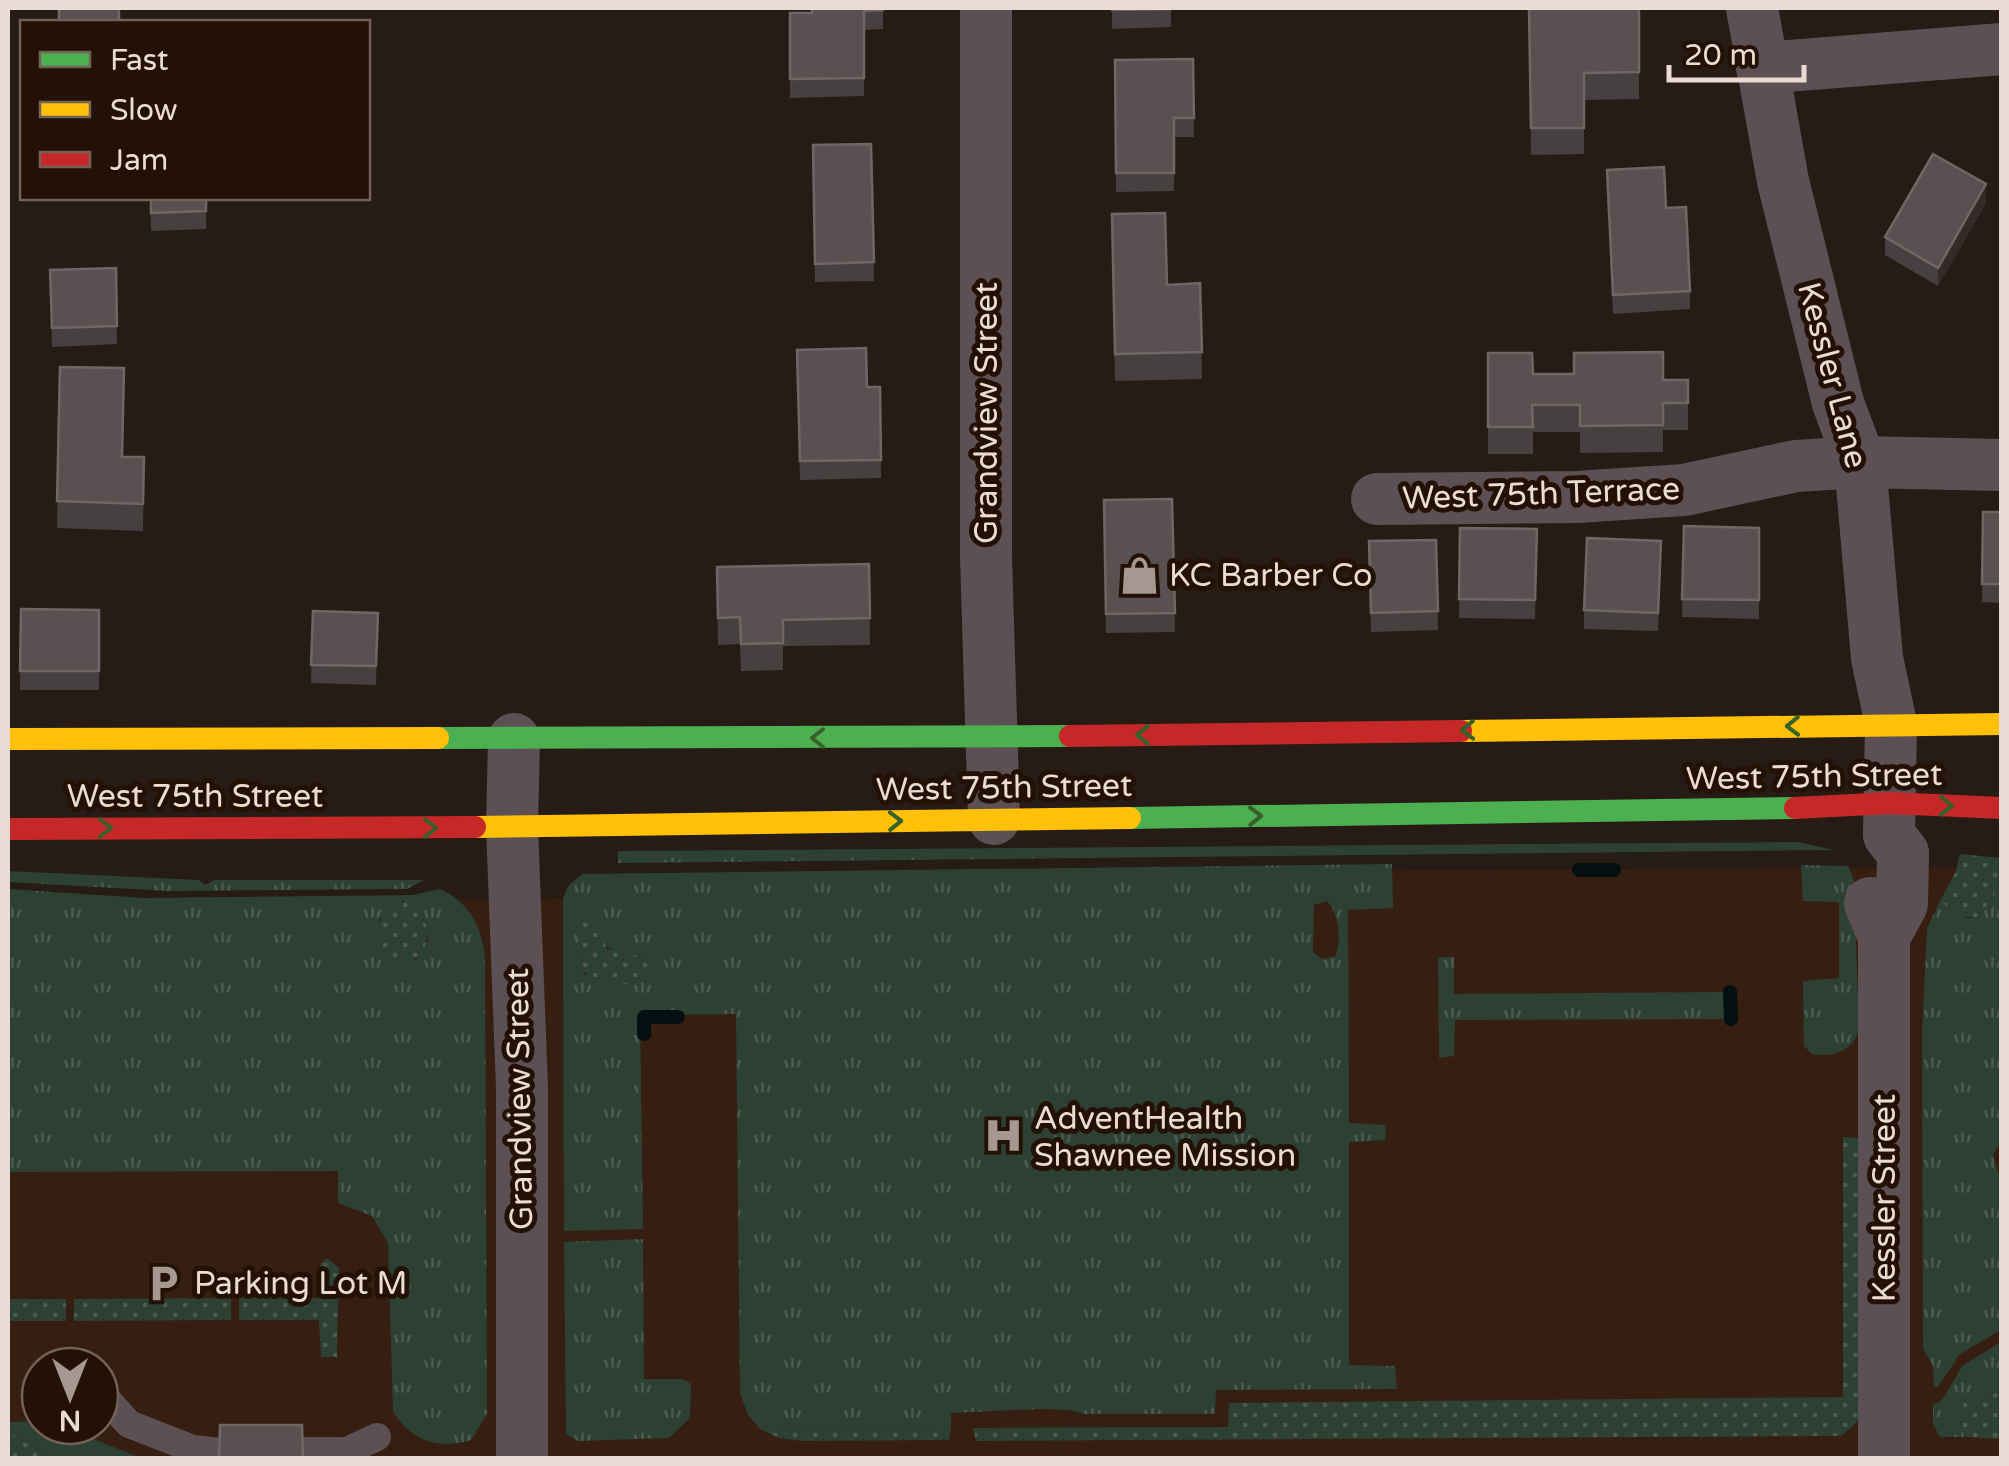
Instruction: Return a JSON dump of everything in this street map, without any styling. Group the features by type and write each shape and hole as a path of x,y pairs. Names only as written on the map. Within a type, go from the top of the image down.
{"main road":[{"name":"West 75th Street","path":"8,738 989,737 2002,724"},
{"name":"West 75th Street","path":"8,829 512,828 1765,810 1889,819 2002,808"}],"street":[{"name":"Grandview Street","path":"986,8 989,737 994,819"},
{"name":"Kessler Lane","path":"1752,8 1796,236 1838,403 1860,462 1877,658 1891,724 1889,819"},
{"path":"1762,68 2002,49"},
{"name":"West 75th Terrace","path":"1377,499 1577,497 1684,490 1796,466 1860,462 2002,465"},
{"name":"Grandview Street","path":"514,739 512,828 522,1088 522,1458"},
{"name":"Kessler Street","path":"1884,1458 1884,936 1902,904 1904,878 1903,853 1889,819"}],"lane":[{"path":"120,1415 128,1424 193,1449 220,1452"},
{"path":"302,1451 347,1451 376,1437"}],"shaded area":[{"name":"AdventHealth Shawnee Mission","path":"2001,867 2001,1458 8,1458 8,906 576,898 620,875"}],"green space":[{"path":"1798,842 1834,850 618,863 618,851"},
{"path":"1960,854 2001,858 2001,886 1978,918 1961,916 1940,901"},
{"path":"1392,864 1393,908 1348,910 1349,1123 1386,1125 1385,1140 1349,1142 1349,1365 1395,1366 1397,1389 1216,1390 1215,1414 1021,1410 951,1413 951,1428 760,1429 748,1415 740,1393 736,1014 640,1015 643,1229 564,1231 563,899 568,886 582,874","holes":["1327,901 1337,920 1338,944 1335,957 1322,959 1313,952 1314,905","598,925 604,942 614,952 646,958 585,975 578,958"]},
{"path":"1801,865 1848,866 1854,880 1859,1029 1847,1048 1827,1055 1812,1054 1804,1046 1803,981 1839,978 1839,902 1803,901"},
{"path":"8,871 199,880 205,885 214,880 424,880 407,889 168,891 8,882"},
{"path":"2001,886 2002,1139 1993,1155 2001,1183 2001,1330 1960,1354 1938,1387 1934,1387 1933,1366 1923,1349 1922,1034 1927,928 1940,901 1967,918 1978,918"},
{"path":"8,889 144,898 413,895 440,889 468,910 484,951 487,1414 471,1440 448,1444 417,1436 393,1411 388,1243 372,1216 338,1203 338,1171 8,1172","holes":["403,901 426,922 428,941 416,960 381,946 379,918"]},
{"path":"396,901 414,907 427,928 421,955 403,964 389,960 379,937 383,911"},
{"path":"583,916 597,921 607,949 652,960 654,974 614,985 586,974 579,966 578,920"},
{"path":"1438,957 1454,957 1454,994 1728,992 1728,1019 1455,1020 1454,1056 1439,1058"},
{"path":"1843,1137 1860,1138 1858,1421 1841,1436 976,1441 973,1428 1228,1427 1229,1403 1843,1397"},
{"path":"643,1239 644,1379 683,1379 691,1384 690,1418 669,1438 578,1441 566,1434 564,1242"},
{"path":"327,1258 339,1268 337,1357 321,1357 319,1320 239,1320 239,1298 320,1298 320,1264"},
{"path":"231,1298 231,1320 74,1321 74,1299"},
{"path":"8,1299 66,1299 66,1321 8,1321"},
{"path":"2001,1342 2001,1394 1986,1393 1958,1422 1967,1437 1940,1437 1933,1424 1933,1405 1943,1399 1962,1366"},
{"path":"1986,1393 2001,1394 2001,1439 1967,1437 1958,1422 1964,1403"},
{"path":"8,1422 20,1422 20,1438 8,1433"},
{"path":"951,1428 949,1440 802,1441 779,1438 760,1429"},
{"path":"8,1433 20,1438 20,1446 34,1446 47,1458 8,1458"},
{"path":"34,1446 111,1446 141,1458 47,1458"}],"building":[{"path":"59,8 119,8 119,20 59,20"},
{"path":"812,8 883,8 864,11 864,78 790,79 790,13 812,13"},
{"path":"1171,8 1171,9 1112,10"},
{"path":"1639,8 1639,72 1584,73 1584,128 1531,128 1529,9"},
{"path":"1193,59 1194,118 1174,118 1174,173 1116,173 1115,60"},
{"path":"871,144 874,262 815,264 813,145"},
{"path":"1933,154 1986,184 1938,268 1885,237"},
{"path":"1664,167 1666,208 1686,207 1690,291 1613,295 1607,170"},
{"path":"151,200 206,200 206,211 151,213"},
{"path":"1165,213 1167,285 1200,283 1202,352 1115,354 1112,214"},
{"path":"116,268 117,326 52,328 50,270"},
{"path":"866,348 867,387 880,387 881,460 800,461 797,350"},
{"path":"1663,352 1663,380 1688,380 1688,403 1663,403 1663,425 1580,426 1580,405 1532,405 1533,427 1488,427 1488,353 1532,353 1533,374 1574,374 1574,353"},
{"path":"60,367 124,368 122,457 144,457 143,504 57,501"},
{"name":"KC Barber Co","path":"1172,499 1175,613 1106,614 1104,500"},
{"path":"1983,512 2002,512 2002,584 1982,584"},
{"path":"1684,526 1759,528 1759,600 1682,599"},
{"path":"1460,528 1537,529 1535,600 1459,599"},
{"path":"1587,538 1661,541 1658,613 1584,610"},
{"path":"1436,540 1438,611 1371,613 1369,541"},
{"path":"869,564 870,618 783,620 783,643 741,644 740,617 718,618 717,567"},
{"path":"21,609 99,610 99,671 20,671"},
{"path":"313,611 378,613 376,666 311,665"},
{"path":"220,1425 302,1425 303,1458 219,1458"}],"waterway":[{"path":"1579,870 1614,870"},
{"path":"1730,992 1731,1019"},
{"path":"644,1034 644,1017 678,1017"}],"traffic: fast":[{"path":"438,738 1070,736"},
{"path":"1130,818 1795,808"}],"traffic: slow":[{"path":"1461,731 2002,724"},
{"path":"8,739 438,738"},
{"path":"475,827 1130,818"}],"traffic: jam":[{"path":"1070,736 1461,731"},
{"path":"1795,808 1890,803 2002,808"},
{"path":"8,829 475,827"}],"place":[{"name":"KC Barber Co","path":"1139,575"},
{"name":"AdventHealth Shawnee Mission","path":"1004,1136"},
{"name":"Parking Lot M","path":"164,1283"}]}
